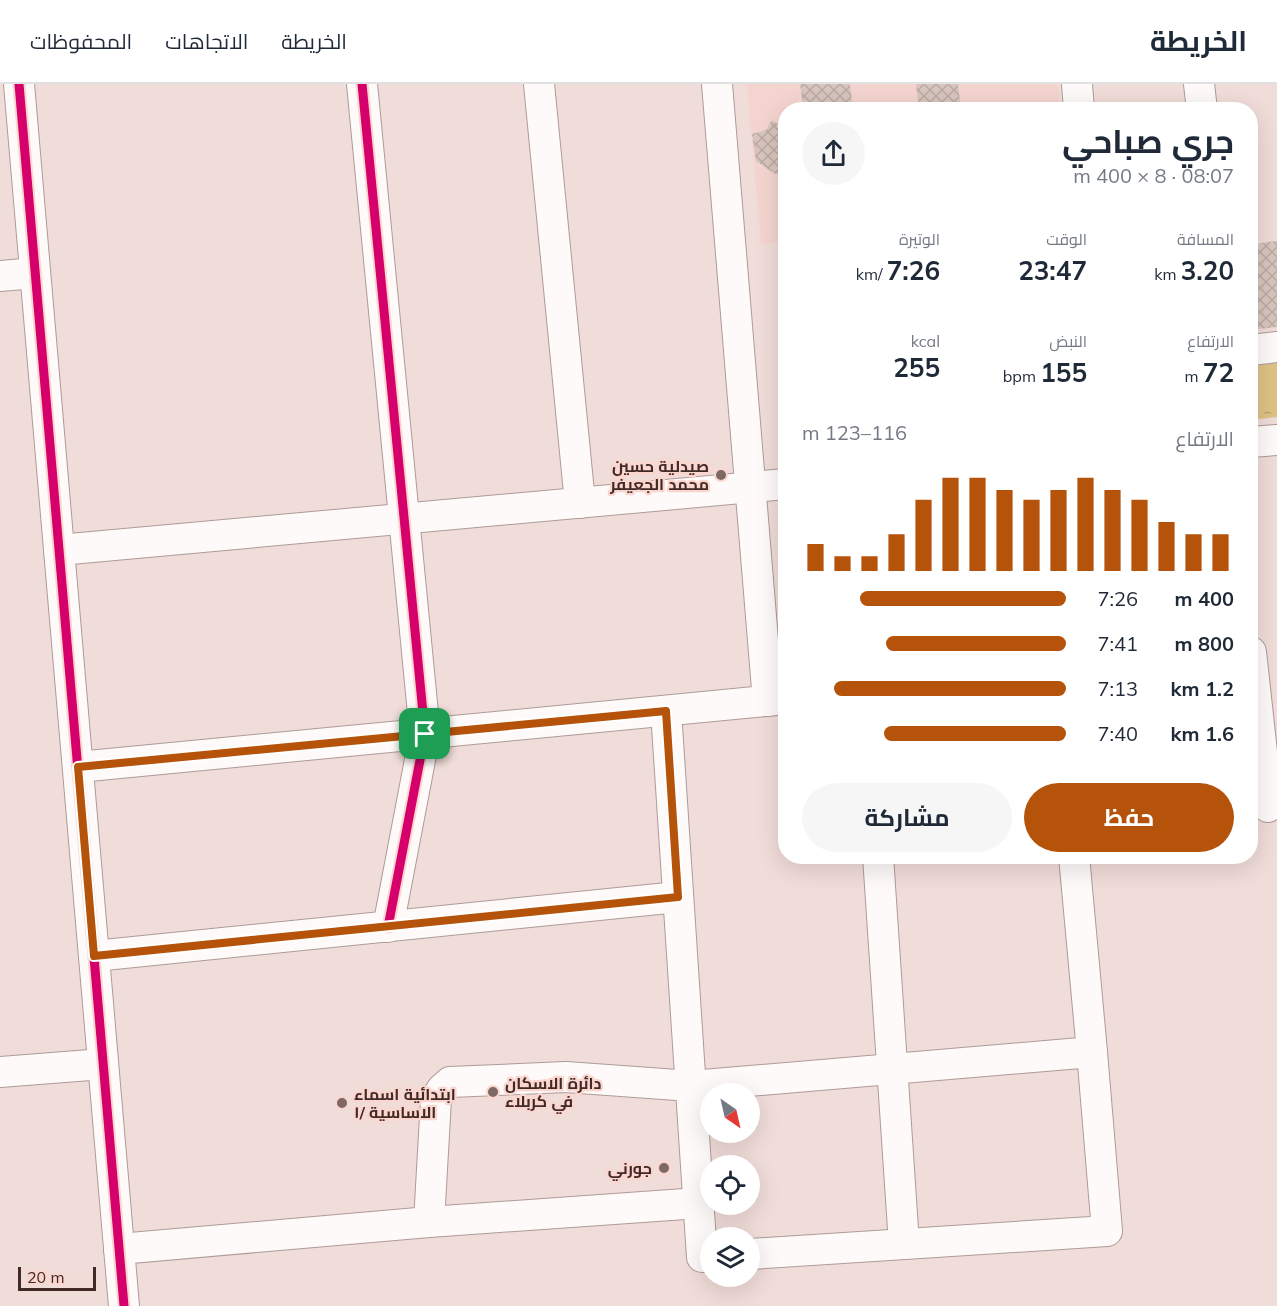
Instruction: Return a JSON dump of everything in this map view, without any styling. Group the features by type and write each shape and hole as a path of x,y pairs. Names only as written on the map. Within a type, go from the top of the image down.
{"street":[{"path":"19,84 124,1306"},
{"path":"362,84 425,734 388,927"},
{"path":"539,84 580,503"},
{"path":"78,767 777,700 750,488 717,84"},
{"path":"1077,84 1078,102"},
{"path":"1199,84 1201,102"},
{"path":"0,276 35,273"},
{"path":"1258,349 1277,347"},
{"path":"1258,441 1277,440"},
{"path":"59,550 778,485"},
{"path":"666,711 700,1227"},
{"path":"1258,730 1265,808"},
{"path":"879,864 904,1244"},
{"path":"760,1253 1107,1231 1075,864"},
{"path":"94,956 678,897"},
{"path":"429,1222 436,1099 450,1082 567,1077 691,1086 1092,1052"},
{"path":"0,1072 103,1064"},
{"path":"119,1249 429,1222 699,1203"}],"shaded area":[{"path":"747,84 1058,84 1059,102 778,102 778,242 761,244"}],"green space":[{"path":"1277,359 1277,417 1258,419 1258,360"},
{"path":"1277,402 1277,414 1258,413 1258,403"}],"building":[{"path":"800,84 850,84 852,102 802,102"},
{"path":"916,84 958,84 960,102 918,102"},
{"path":"772,120 778,124 777,175 756,161 752,134 766,130"},
{"path":"1277,241 1277,327 1258,329 1258,243"}],"cycle path":[{"path":"19,84 124,1306"},
{"path":"362,84 425,734 388,927"}],"place":[{"name":"صيدلية حسين محمد الجعيفر","path":"721,475"},
{"name":"دائرة الاسكان في كربلاء","path":"493,1092"},
{"name":"ابتدائية اسماء الاساسية /١","path":"342,1103"},
{"name":"جورني","path":"664,1168"}],"route":[{"path":"666,711 678,897 94,956 78,767 425,734 666,711"}]}
